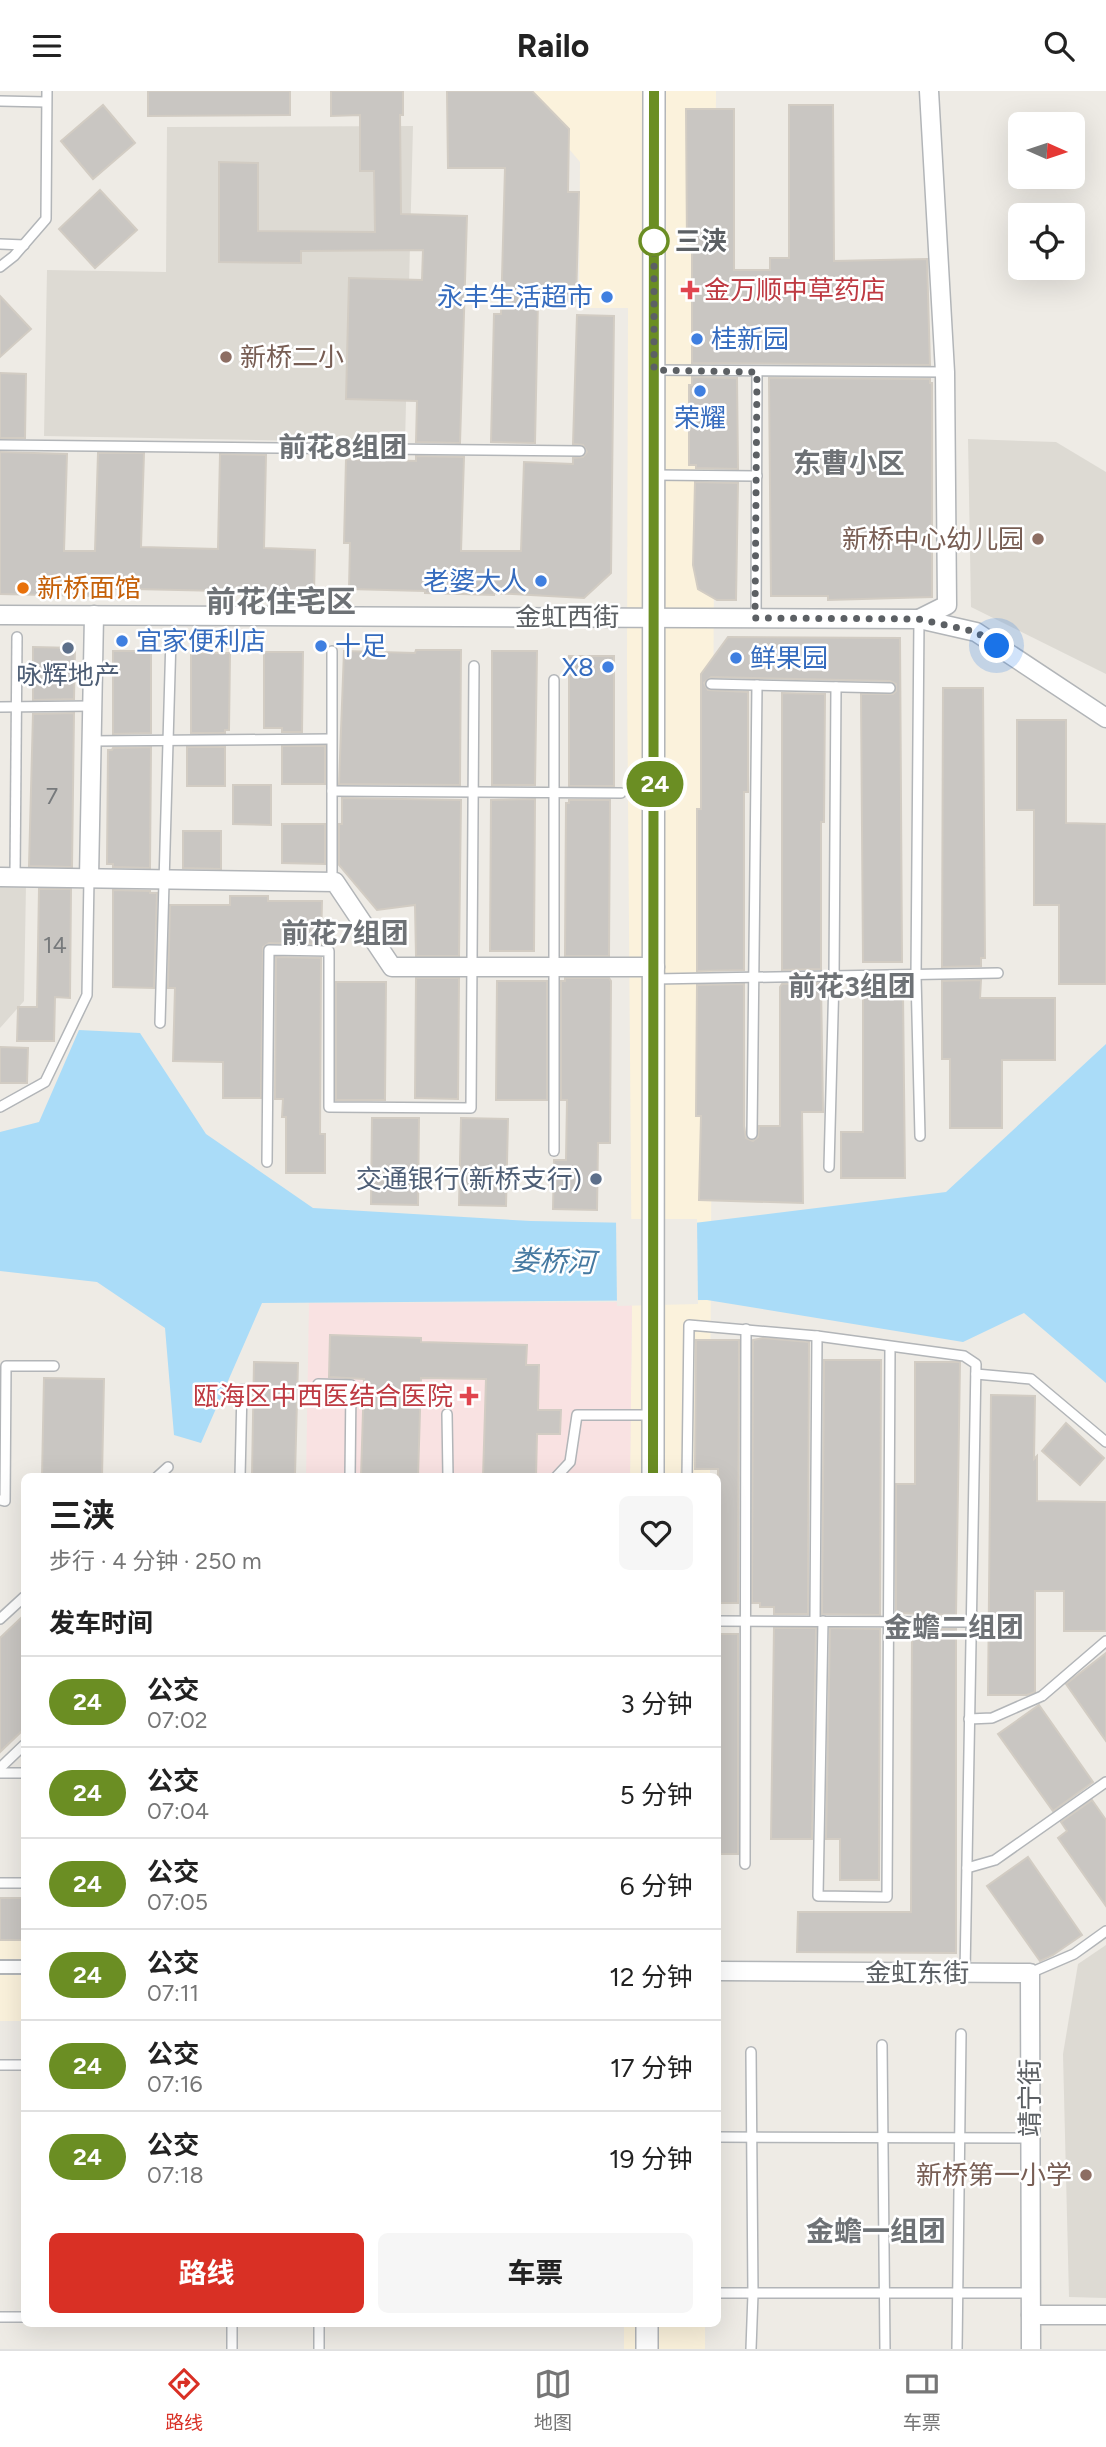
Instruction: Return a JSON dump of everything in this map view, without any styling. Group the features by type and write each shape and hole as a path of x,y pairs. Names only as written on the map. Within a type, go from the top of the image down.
{"street":[{"path":"653,1473 654,91"},
{"path":"919,619 947,605 945,372 929,91"},
{"name":"金虹西街","path":"0,615 919,619 976,632 1106,717"},
{"path":"89,878 94,615"},
{"path":"8,877 335,882 392,967 554,967 655,973"},
{"path":"0,1967 21,1968"},
{"name":"金虹东街","path":"721,1971 1030,1973"},
{"name":"靖宁街","path":"1030,1973 1031,2349"},
{"path":"1031,2315 1106,2315"},
{"path":"647,2327 647,2349"}],"lane":[{"path":"0,267 46,219 47,91"},
{"path":"0,101 46,102"},
{"path":"0,244 24,244"},
{"path":"654,370 945,372"},
{"path":"755,618 757,372"},
{"path":"0,445 580,451"},
{"path":"654,475 757,476"},
{"path":"919,619 916,976 920,1136"},
{"path":"8,877 17,707 17,637"},
{"path":"160,1023 170,637"},
{"path":"332,651 332,882"},
{"path":"267,1162 269,950 329,951 329,1107 471,1108 474,666"},
{"path":"554,680 554,1151"},
{"path":"711,684 890,688"},
{"path":"752,1134 756,978 757,685"},
{"path":"829,1167 834,977 835,687"},
{"path":"0,707 92,706"},
{"path":"92,741 331,739"},
{"path":"332,791 621,793"},
{"path":"0,1107 45,1082 87,995 89,878"},
{"path":"655,973 756,978 998,973"},
{"path":"687,1473 689,1325 817,1336 964,1356 976,1364 965,1973"},
{"path":"745,1864 746,1329"},
{"path":"817,1336 818,1896 887,1896 890,1347"},
{"path":"0,1500 5,1500 6,1366 54,1366"},
{"path":"976,1374 1031,1379 1106,1442"},
{"path":"318,1384 351,1385 350,1473"},
{"path":"240,1473 242,1389"},
{"path":"447,1414 448,1473"},
{"path":"560,1473 570,1462 577,1415 653,1415"},
{"path":"161,1473 168,1467"},
{"path":"0,1619 21,1600"},
{"path":"721,1621 971,1622"},
{"path":"970,1719 992,1718 1042,1696 1106,1641"},
{"path":"0,1771 21,1748"},
{"path":"0,1771 21,1773"},
{"path":"967,1868 995,1860 1106,1782"},
{"path":"0,1883 21,1883"},
{"name":"金虹东街","path":"1030,1973 1074,1954 1106,1931"},
{"path":"957,2349 961,2034"},
{"path":"882,2045 885,2349"},
{"path":"751,2052 751,2349"},
{"path":"0,2065 21,2065"},
{"path":"721,2137 1030,2138"},
{"path":"721,2294 1031,2293"},
{"path":"0,2317 21,2317"},
{"path":"232,2327 232,2349"},
{"path":"319,2327 319,2349"}],"shaded area":[{"path":"520,91 716,91 710,1473 630,1473 632,1314 627,668 628,308 579,308 580,162"},
{"name":"新桥二小","path":"413,126 405,443 44,436 47,270 166,272 167,127"},
{"name":"新桥中心幼儿园","path":"968,439 1056,442 1106,472 1106,674 971,607"},
{"path":"0,884 26,884 24,1001 0,1028"},
{"name":"瓯海区中西医结合医院","path":"632,1302 630,1473 306,1473 309,1303"},
{"path":"0,1907 21,1907 21,2021 0,2021"},
{"name":"新桥第一小学","path":"1106,1945 1106,2298 1069,2297 1063,2054 1078,1964"},
{"path":"624,2327 705,2327 705,2349 624,2349"}],"water":[{"name":"娄桥河","path":"79,1030 140,1033 206,1134 313,1208 531,1221 686,1224 946,1192 1106,1044 1106,1383 1024,1313 963,1342 707,1300 262,1303 201,1443 174,1435 165,1328 97,1282 0,1271 0,1132 39,1122"}],"pier":[{"path":"616,1219 697,1219 698,1304 617,1306"}],"building":[{"path":"148,91 290,91 290,115 148,116"},
{"path":"331,91 403,91 403,115 400,115 401,214 467,216 460,443 416,442 417,401 346,399 349,278 422,280 423,250 301,251 301,263 219,262 219,162 258,163 258,231 375,232 374,171 360,171 360,115 331,116"},
{"path":"447,91 532,91 569,129 568,192 579,192 576,301 538,300 535,443 491,442 494,314 501,314 505,168 448,168"},
{"path":"103,105 135,143 93,179 61,141"},
{"path":"789,105 833,105 834,261 927,259 930,365 692,363 692,244 687,244 686,109 734,109 734,270 770,270 770,258 789,258"},
{"path":"100,190 137,230 95,268 59,229"},
{"path":"0,296 31,329 0,357"},
{"path":"577,315 614,316 611,573 584,598 349,589 350,543 344,543 346,459 416,461 416,456 464,457 461,551 521,551 524,462 573,464 573,458 583,457 587,452 583,445 573,444"},
{"path":"0,373 26,374 25,438 0,438"},
{"path":"692,377 737,378 738,469 696,468 696,465 689,465 689,385 692,385"},
{"path":"769,378 930,379 932,597 828,600 828,596 771,596"},
{"path":"0,452 67,454 64,551 95,551 98,453 144,453 141,547 218,549 220,454 266,455 264,548 315,550 314,593 90,588 90,596 0,594"},
{"path":"695,482 738,483 736,600 717,600 698,589 693,565"},
{"path":"728,637 900,638 902,962 863,962 861,694 893,694 896,684 890,681 711,677 704,683 708,690 748,692 748,792 744,792 744,970 697,971 697,809 701,809 701,674"},
{"path":"33,647 75,648 74,699 33,700"},
{"path":"416,650 461,650 460,785 339,784 344,651 415,653"},
{"path":"113,651 151,651 151,733 113,734"},
{"path":"492,651 537,651 535,785 492,785"},
{"path":"264,652 303,652 302,732 264,728"},
{"path":"191,653 230,653 229,730 225,730 225,733 191,733"},
{"path":"569,656 614,656 614,786 569,786"},
{"path":"943,688 983,688 985,958 981,958 981,966 942,967"},
{"path":"782,693 825,694 824,822 821,822 821,969 782,970"},
{"path":"74,713 72,867 29,866 33,714"},
{"path":"1017,720 1066,720 1066,823 1106,824 1106,984 1059,984 1059,905 1034,905 1034,810 1017,810"},
{"path":"282,746 325,746 325,784 282,784"},
{"path":"151,747 150,868 113,867 113,864 107,864 108,750"},
{"path":"187,747 225,747 225,786 187,786"},
{"path":"233,785 271,785 271,825 233,824"},
{"path":"342,798 461,800 459,956 416,956 415,905 377,910 339,865"},
{"path":"535,799 534,951 490,951 491,800"},
{"path":"569,800 610,800 609,956 565,956 566,803 569,803"},
{"path":"282,824 325,824 325,864 282,863"},
{"path":"183,831 221,831 221,869 183,868"},
{"path":"39,889 71,889 70,998 55,997 54,1041 17,1041 18,1007 37,1007"},
{"path":"113,890 157,893 154,988 113,987"},
{"path":"230,896 268,896 268,901 322,901 321,944 269,943 263,947 261,1098 223,1098 223,1062 173,1061 175,988 168,988 170,905 230,905"},
{"path":"276,957 321,958 320,1134 325,1134 325,1173 286,1173 286,1117 282,1117 283,1099 275,1099"},
{"path":"416,978 459,978 458,1099 415,1098"},
{"path":"565,978 609,978 611,981 610,1143 598,1143 597,1210 553,1209 554,1160 566,1160 567,1100 561,1100 561,981 565,981"},
{"path":"981,980 980,998 1055,998 1055,1060 1002,1060 1002,1128 950,1128 950,1059 942,1059 942,981"},
{"path":"497,981 547,981 547,1100 496,1100"},
{"path":"336,982 386,982 385,1100 336,1100"},
{"path":"821,983 823,1112 802,1112 803,1203 699,1200 701,1116 696,1116 697,985 744,984 744,1126 746,1138 753,1141 758,1137 759,1126 780,1126 780,987 782,984"},
{"path":"863,992 903,993 905,1178 841,1178 841,1132 863,1132"},
{"path":"0,1047 28,1048 27,1083 0,1083"},
{"path":"372,1118 419,1118 418,1205 371,1204"},
{"path":"461,1118 508,1119 506,1206 459,1205"},
{"path":"330,1335 421,1338 421,1342 527,1345 526,1365 539,1365 538,1410 561,1410 560,1434 537,1434 536,1473 483,1473 486,1379 421,1378 418,1473 361,1473 364,1379 329,1377"},
{"path":"763,1338 809,1342 808,1614 774,1614 774,1607 760,1607 760,1603 752,1603 753,1340"},
{"path":"696,1340 739,1340 738,1603 721,1603 721,1473 718,1473 718,1469 695,1469"},
{"path":"824,1360 881,1360 880,1615 822,1614"},
{"path":"254,1362 298,1363 295,1473 252,1473"},
{"path":"915,1362 960,1362 956,1615 896,1613 896,1484 915,1484"},
{"path":"44,1378 104,1379 102,1473 42,1473"},
{"path":"991,1395 1035,1396 1034,1459 1037,1456 1037,1501 1106,1502 1106,1631 1064,1631 1064,1591 1035,1591 1035,1692 1027,1695 988,1695"},
{"path":"1066,1423 1104,1458 1080,1485 1042,1451"},
{"path":"21,1618 21,1732 0,1752 0,1638"},
{"path":"774,1628 816,1628 812,1839 771,1839"},
{"path":"830,1628 880,1629 879,1880 840,1880 840,1839 826,1839"},
{"path":"912,1629 956,1629 956,1953 797,1952 798,1912 911,1912"},
{"path":"721,1634 738,1634 738,1854 721,1854"},
{"path":"1106,1653 1106,1741 1066,1684"},
{"path":"1039,1705 1093,1782 1053,1811 998,1734"},
{"path":"1092,1800 1106,1820 1106,1906 1058,1838 1067,1831 1061,1822"},
{"path":"1028,1857 1082,1935 1040,1961 987,1886"},
{"path":"0,1898 21,1898 21,1940 0,1940"}],"bus line":[{"name":"24","path":"653,1473 654,91"}],"place":[{"name":"三浃","path":"654,241"},
{"name":"金万顺中草药店","path":"690,290"},
{"name":"永丰生活超市","path":"607,297"},
{"name":"桂新园","path":"697,339"},
{"name":"新桥二小","path":"226,357"},
{"name":"荣耀","path":"700,391"},
{"name":"新桥中心幼儿园","path":"1038,539"},
{"name":"老婆大人","path":"541,581"},
{"name":"新桥面馆","path":"23,588"},
{"name":"宜家便利店","path":"122,641"},
{"name":"十足","path":"321,646"},
{"name":"咏辉地产","path":"68,648"},
{"name":"鲜果园","path":"736,658"},
{"name":"X8","path":"608,667"},
{"name":"交通银行(新桥支行)","path":"596,1179"},
{"name":"瓯海区中西医结合医院","path":"469,1396"},
{"name":"新桥第一小学","path":"1086,2175"}],"district":[{"name":"前花8组团","path":"343,447"},
{"name":"东曹小区","path":"849,463"},
{"name":"前花住宅区","path":"281,601"},
{"name":"前花7组团","path":"345,933"},
{"name":"前花3组团","path":"852,986"},
{"name":"金蟾二组团","path":"954,1627"},
{"name":"金蟾一组团","path":"876,2231"}],"route":[{"path":"654,241 654,370 757,372 755,618 919,619 976,632 997,646"}]}
